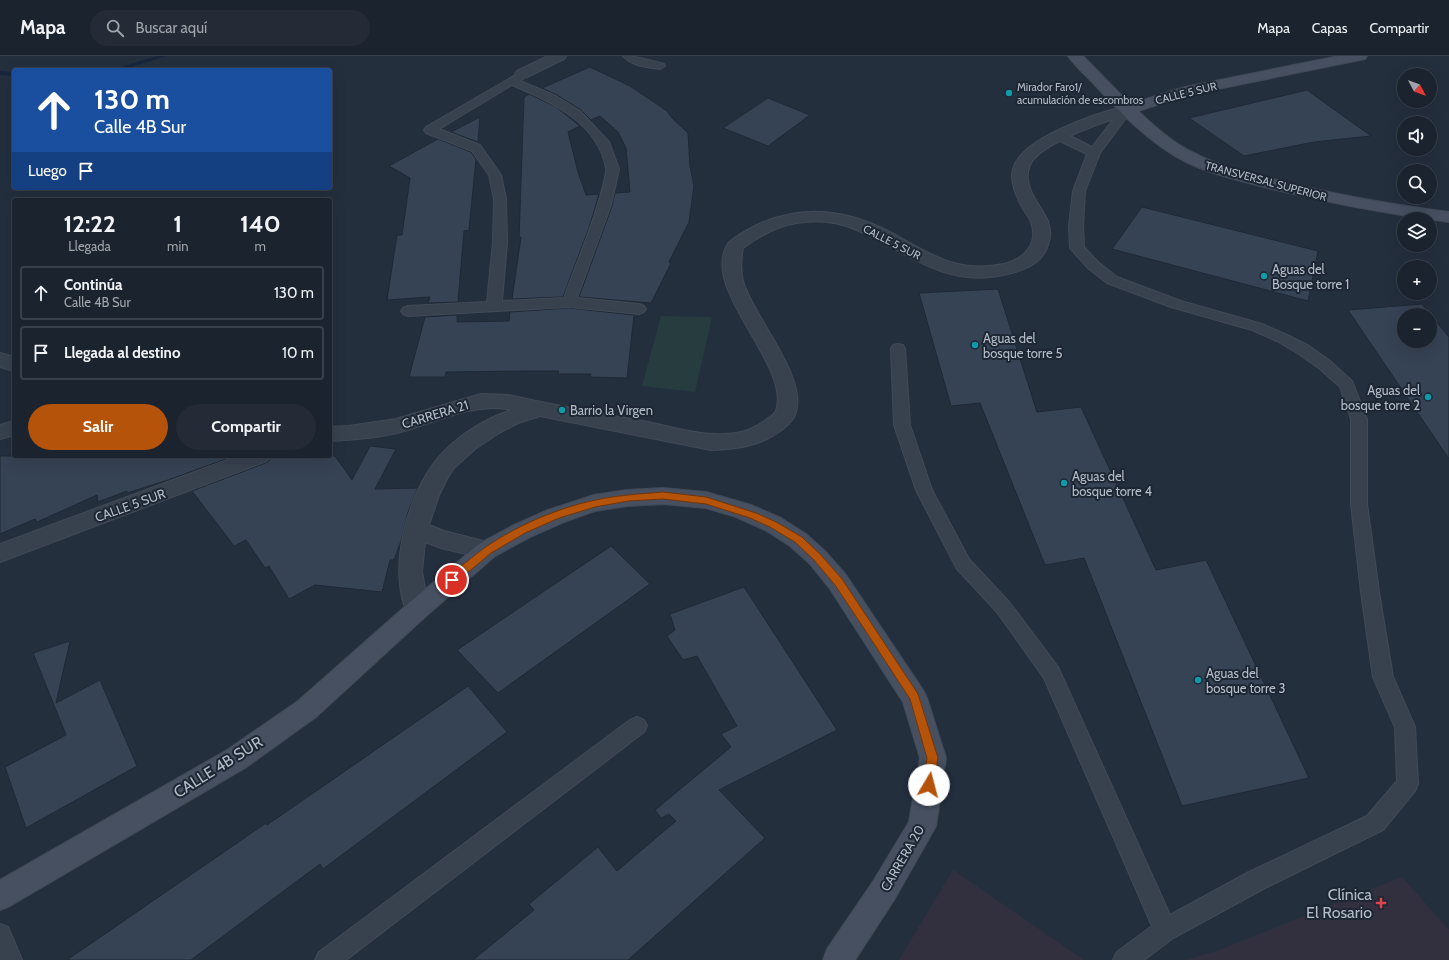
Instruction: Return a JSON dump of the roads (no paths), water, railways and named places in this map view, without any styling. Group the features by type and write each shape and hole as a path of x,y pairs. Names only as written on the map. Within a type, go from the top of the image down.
{"street":[{"path":"517,78 559,56"},
{"name":"TRANSVERSAL SUPERIOR","path":"1075,56 1126,110 1160,138 1198,162 1225,171 1338,200 1449,217"},
{"name":"CALLE 5 SUR","path":"539,409 711,442 736,442 756,437 773,426 785,415 788,401 786,383 776,362 740,298 734,283 732,265 734,246 747,235 779,220 801,216 819,217 865,227 938,266 967,273 994,271 1026,262 1040,247 1042,234 1040,222 1022,188 1019,173 1026,160 1038,149 1060,136 1126,110 1185,91 1360,56"},
{"path":"0,360 12,363"},
{"name":"CARRERA 21","path":"332,434 396,426 481,401 508,402 539,409"},
{"path":"416,610 411,585 411,560 416,529 430,490 446,463 472,441 507,420 539,409"},
{"path":"0,432 12,429"},
{"name":"CALLE 5 SUR","path":"0,553 255,458"},
{"name":"CARRERA 20","path":"487,550 522,531 556,516 594,503 628,498 663,496 706,500 743,511 773,524 786,532 798,540 818,558 838,582 914,698 933,758 922,826 884,890 838,960"},
{"path":"416,529 441,540 487,550"},
{"name":"CALLE 4B SUR","path":"0,896 236,758 307,709 416,610 487,550"}],"lane":[{"path":"628,56 639,62 660,66"},
{"path":"494,306 500,243 500,199 495,175 476,148 430,130 517,78 576,113 603,142 613,170 605,205 569,302"},
{"path":"1125,960 1165,930 1257,880 1375,823 1408,784 1405,727 1383,677 1370,592 1359,504 1359,419 1347,385 1325,365 1304,350 1282,338 1257,327 1176,304 1112,280 1093,265 1077,248 1076,226 1079,191 1094,153 1126,110"},
{"path":"1060,136 1094,153"},
{"path":"408,312 569,302 639,309"},
{"path":"898,349 902,425 924,490 963,564 1003,607 1050,674 1165,930"},
{"path":"327,960 637,726"},
{"path":"0,936 10,960"}],"waterway":[{"path":"121,68 164,56"},
{"path":"0,73 12,74"}],"place":[{"name":"Mirador Faro1/ acumulación de escombros","path":"1009,93"},
{"name":"Aguas del Bosque torre 1","path":"1264,276"},
{"name":"Aguas del bosque torre 5","path":"975,345"},
{"name":"Aguas del bosque torre 2","path":"1428,397"},
{"name":"Barrio la Virgen","path":"562,410"},
{"name":"Aguas del bosque torre 4","path":"1064,483"},
{"name":"Aguas del bosque torre 3","path":"1198,680"},
{"name":"Clínica El Rosario","path":"1381,903"}]}
